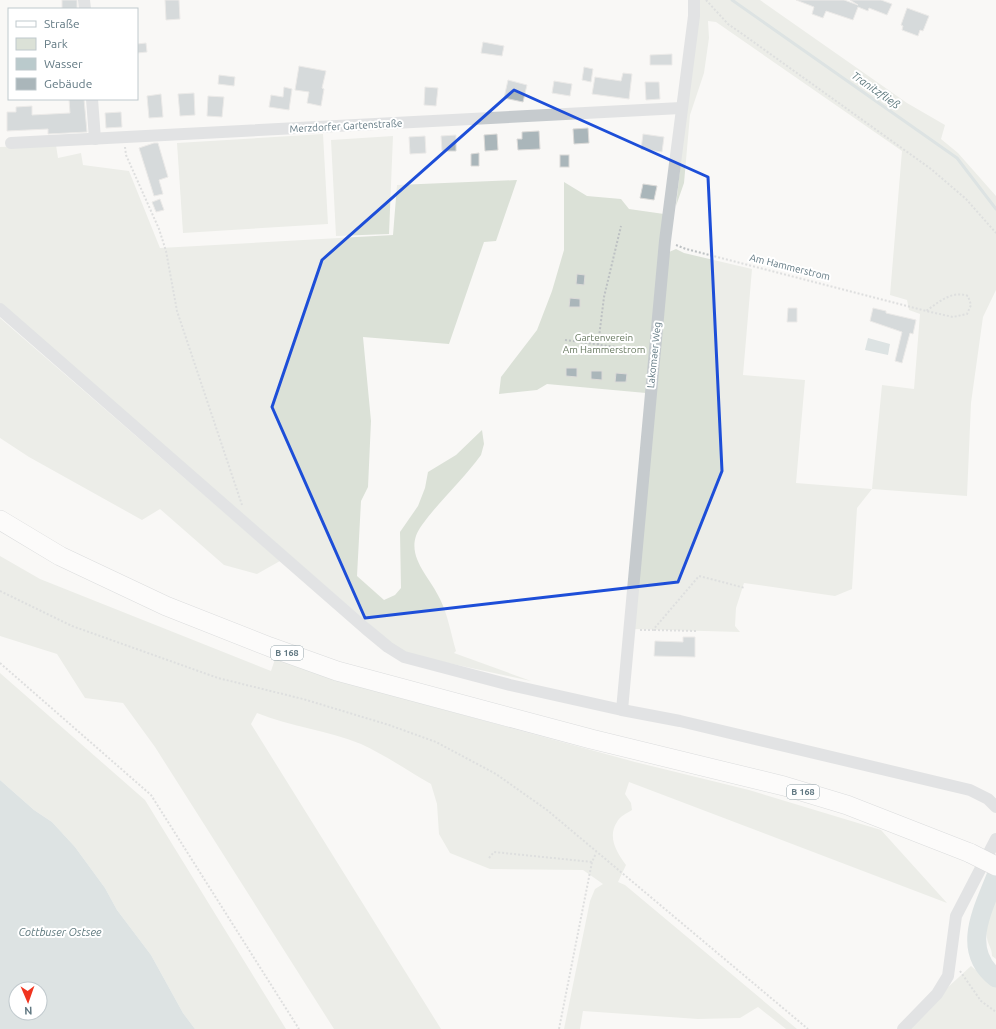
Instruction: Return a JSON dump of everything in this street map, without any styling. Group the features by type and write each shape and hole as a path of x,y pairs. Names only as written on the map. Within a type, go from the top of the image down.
{"main road":[{"name":"B 168","path":"0,520 60,556 166,606 270,647 337,671 591,739 784,786 847,805 970,853 996,866"}],"street":[{"name":"Lakomaer Weg","path":"622,710 665,241 694,16 694,0"},
{"path":"92,100 95,139"},
{"name":"Merzdorfer Gartenstraße","path":"11,143 681,108"},
{"path":"0,309 377,638 388,647 404,656 510,685 622,710 680,721 970,790 988,799 996,807"},
{"path":"904,1029 937,994 948,976 952,957 956,916 996,839"}],"path":[{"path":"706,0 728,24 931,169 966,199 996,233"},
{"path":"123,138 126,155 159,229 166,251 177,311 248,525"},
{"path":"598,345 604,297 621,226"},
{"name":"Am Hammerstrom","path":"665,241 686,249 912,306 926,311 953,317 967,314 971,305 968,296 960,293 944,298 926,311"},
{"path":"565,340 654,352"},
{"path":"653,630 699,576 745,588"},
{"path":"0,591 72,626 218,678 335,708 436,742 502,778 547,810 596,853 808,1029"},
{"path":"629,630 696,631"},
{"path":"0,663 151,795 299,1029"},
{"path":"489,858 494,852 592,862"},
{"path":"558,1029 592,862 596,853"},
{"path":"952,957 981,1001 996,1012"}],"highlighted area":[{"path":"514,90 708,177 722,471 678,582 365,618 272,407 322,260"}],"green space":[{"path":"698,0 760,0 907,103 945,125 941,139 958,153 996,196 996,290 983,317 971,403 967,496 872,489 882,385 914,389 920,314 909,310 907,300 890,295 902,151 716,22 708,21 709,38 704,73 690,115 684,183 676,206"},
{"path":"323,134 328,224 183,233 177,143"},
{"path":"393,136 389,234 336,236 331,140"},
{"path":"56,145 58,158 81,153 83,165 129,171 160,248 393,235 397,185 517,180 496,241 484,242 449,344 363,337 371,421 368,487 361,501 357,576 384,600 395,595 401,588 400,532 418,506 425,488 428,472 456,455 482,430 484,444 481,455 422,525 416,535 414,545 419,564 443,605 456,651 454,653 531,681 407,654 390,642 0,303 0,147"},
{"name":"Gartenverein Am Hammerstrom","path":"564,182 587,196 621,199 629,209 664,214 646,393 547,384 537,390 499,394 501,377 537,330 552,291 564,250"},
{"path":"676,249 684,253 752,269 743,375 805,380 796,483 872,489 857,508 852,589 835,596 744,583 736,608 735,626 740,632 633,629 669,252"},
{"path":"0,318 280,561 257,574 224,565 160,509 142,520 29,457 0,438"},
{"path":"0,556 40,579 271,671 275,659 339,681 635,762 749,790 881,830 947,903 629,782 625,794 631,803 632,810 618,820 613,833 614,845 626,865 618,882 625,885 797,1029 786,1029 758,1007 740,1018 698,1019 583,1011 580,1029 564,1029 590,901 595,889 603,884 583,870 490,869 450,853 439,834 437,804 431,784 388,758 361,744 257,713 251,724 441,1029 334,1029 155,747 123,703 85,698 57,654 0,636"},
{"path":"0,673 145,800 286,1029 195,1029 183,1013 151,955 117,910 105,888 75,847 52,822 34,810 0,780"},
{"path":"996,891 996,959 992,956 988,940 987,927 989,914"},
{"path":"971,966 996,987 996,1029 908,1029 946,989"}],"water":[{"path":"868,338 890,344 888,355 865,350"},
{"name":"Cottbuser Ostsee","path":"0,780 34,810 52,822 75,847 105,888 117,910 151,955 183,1013 195,1029 0,1029"}],"building":[{"path":"62,0 77,0 77,8 62,8"},
{"path":"165,0 179,0 180,19 166,20"},
{"path":"796,0 844,0 858,5 850,0 881,0 892,4 887,15 869,8 868,11 858,7 853,20 826,11 823,18 812,14 814,7"},
{"path":"907,8 929,16 923,31 920,30 918,36 902,30 903,26 901,25"},
{"path":"483,42 504,46 502,56 481,53"},
{"path":"146,43 147,52 138,53 138,44"},
{"path":"672,54 672,65 650,65 650,55"},
{"path":"299,66 326,71 322,88 324,89 321,106 307,103 309,92 295,90"},
{"path":"584,67 593,69 591,82 582,80"},
{"path":"623,73 632,74 629,99 592,94 595,77 621,81"},
{"path":"219,75 235,77 234,86 218,84"},
{"path":"508,80 527,85 523,102 504,98"},
{"path":"554,81 572,84 570,96 552,93"},
{"path":"645,82 659,82 660,99 646,100"},
{"path":"284,87 292,89 289,110 269,107 271,95 283,97"},
{"path":"425,87 438,88 436,106 424,105"},
{"path":"194,93 195,115 180,116 178,94"},
{"path":"161,94 163,117 149,118 147,96"},
{"path":"208,96 224,97 222,117 207,116"},
{"path":"69,100 84,100 87,132 48,134 48,129 7,131 7,112 16,112 16,107 32,106 32,115 70,113"},
{"path":"121,112 122,127 106,128 105,113"},
{"path":"588,128 589,143 574,144 573,129"},
{"path":"539,131 540,149 518,150 517,139 522,139 522,132"},
{"path":"497,134 498,150 485,151 484,135"},
{"path":"643,134 664,137 662,152 641,149"},
{"path":"456,135 456,151 442,151 441,136"},
{"path":"425,136 426,153 410,154 409,137"},
{"path":"158,143 168,177 159,180 163,194 154,196 139,148"},
{"path":"479,153 479,166 471,166 471,154"},
{"path":"560,155 569,155 569,167 560,167"},
{"path":"643,184 657,186 654,200 640,198"},
{"path":"160,199 164,210 156,212 152,202"},
{"path":"577,274 585,275 584,285 576,284"},
{"path":"570,298 580,299 580,307 569,307"},
{"path":"788,308 797,308 797,322 787,322"},
{"path":"873,308 886,311 886,313 916,320 913,334 910,333 902,363 895,361 902,332 870,321"},
{"path":"566,368 577,368 577,377 566,376"},
{"path":"591,371 602,371 602,380 591,379"},
{"path":"616,373 627,374 626,382 615,382"},
{"path":"683,637 695,637 695,657 654,656 655,641 683,642"}],"waterway":[{"name":"Tranitzfließ","path":"732,0 957,158 996,209"},
{"path":"996,876 985,902 978,929 977,942 979,955 985,967 996,978"}]}
